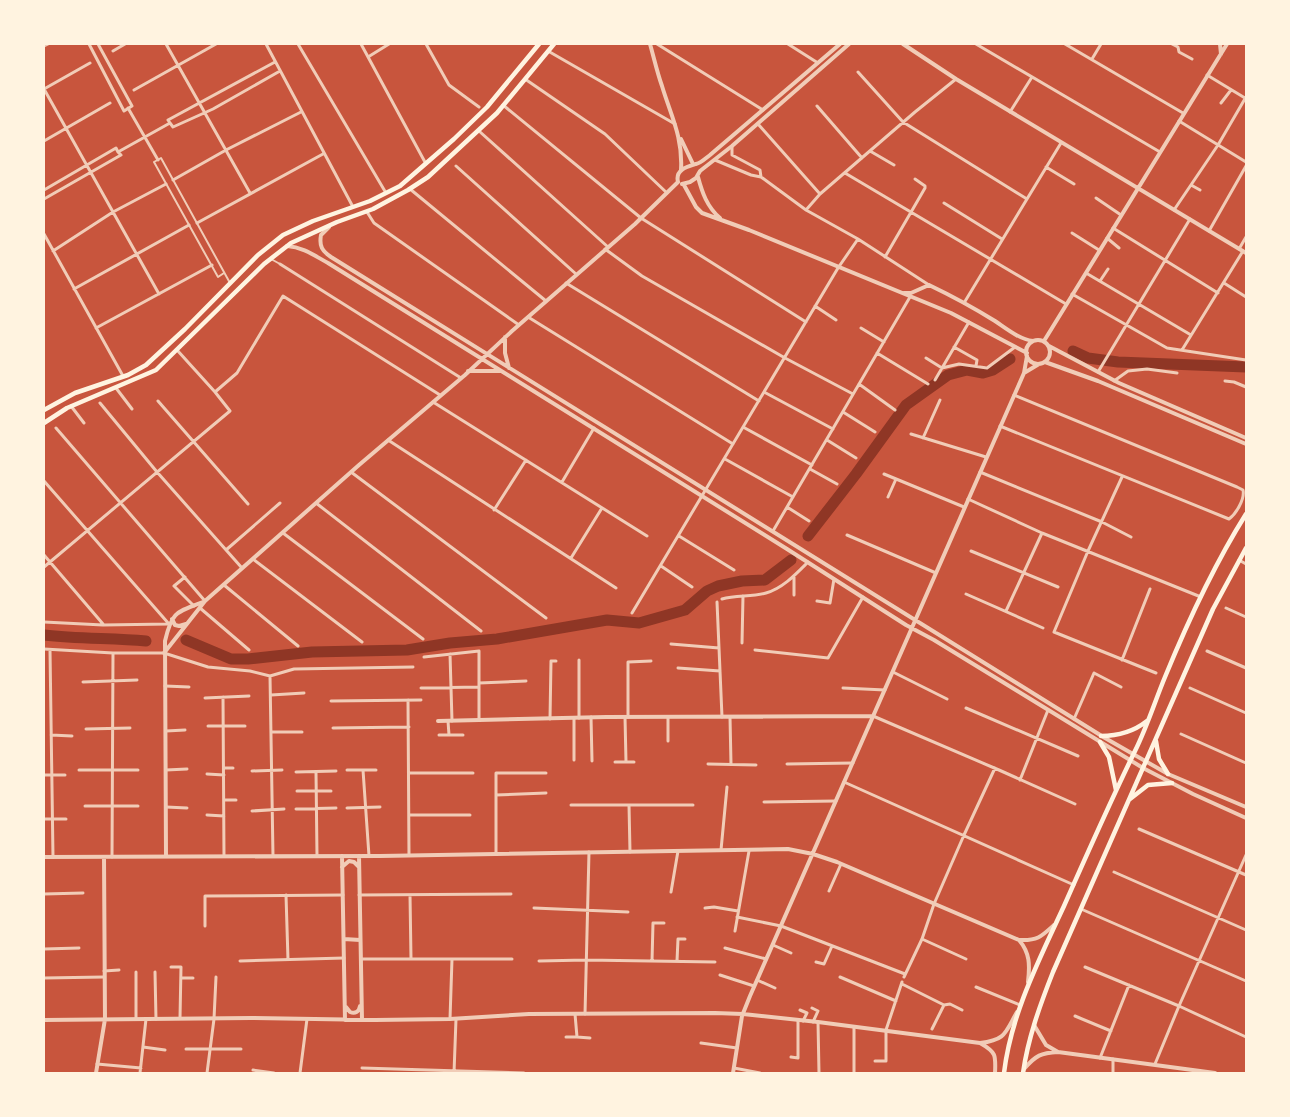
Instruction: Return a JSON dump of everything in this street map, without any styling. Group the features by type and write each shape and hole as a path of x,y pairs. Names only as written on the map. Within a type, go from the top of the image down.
{"main road":[{"path":"44,410 75,393 139,369 154,358 258,255 283,235 305,224 370,201 400,186 487,107 539,44"},
{"path":"44,423 71,406 127,384 156,370 244,283 287,246 302,237 366,212 410,189 428,177 479,131 554,44"},
{"path":"424,166 428,177"},
{"path":"123,376 127,384"},
{"path":"1004,1073 1019,1007 1134,754 1165,676 1216,567 1246,514"},
{"path":"1023,1072 1033,1024 1053,972 1213,609 1246,548"},
{"path":"1102,736 1113,736 1136,730 1148,720"},
{"path":"1156,738 1159,759 1168,774"},
{"path":"1100,742 1109,757 1114,773 1116,790"},
{"path":"1129,800 1148,785 1172,783"}],"street":[{"path":"44,46 48,44"},
{"path":"89,44 124,111 132,106 98,44"},
{"path":"113,51 124,44"},
{"path":"166,44 250,193"},
{"path":"134,90 216,44"},
{"path":"266,44 323,154 353,206"},
{"path":"298,44 386,193"},
{"path":"361,44 424,166"},
{"path":"368,57 389,44"},
{"path":"426,44 449,85 479,107"},
{"path":"650,44 682,151 681,170 677,176 678,182"},
{"path":"657,44 764,110"},
{"path":"788,44 818,63"},
{"path":"681,170 710,155 840,44"},
{"path":"678,182 684,184 698,176 700,171 758,124 849,44"},
{"path":"903,44 1010,112 1243,251"},
{"path":"976,44 1160,152"},
{"path":"1065,44 1183,113"},
{"path":"1092,59 1101,44"},
{"path":"1172,44 1178,47 1179,52 1192,59"},
{"path":"1220,44 1221,54"},
{"path":"1044,341 1227,44"},
{"path":"548,51 675,124"},
{"path":"275,62 168,120 173,128 205,113 280,71"},
{"path":"90,63 44,89 159,294"},
{"path":"858,72 903,122 1027,199"},
{"path":"1174,210 1218,145 1246,98 1208,75"},
{"path":"1010,112 1032,77"},
{"path":"524,79 605,134 667,193"},
{"path":"806,210 820,194 956,79"},
{"path":"1221,103 1231,90"},
{"path":"44,142 110,103"},
{"path":"503,105 640,218 806,322"},
{"path":"817,106 862,158"},
{"path":"128,108 173,180 230,283"},
{"path":"173,180 226,150 302,112"},
{"path":"1179,120 1246,162"},
{"path":"118,152 170,123"},
{"path":"758,124 820,194"},
{"path":"479,131 606,248 642,276 785,358 853,394"},
{"path":"678,134 694,164 700,168 700,171"},
{"path":"964,303 1062,142"},
{"path":"732,146 732,155 760,170 761,177"},
{"path":"44,190 116,148 120,155 44,199"},
{"path":"870,152 894,165"},
{"path":"197,223 323,154"},
{"path":"160,160 154,162 212,266 218,276 224,273"},
{"path":"715,160 751,175 761,177 806,210 858,239 929,285 964,303 1014,334 1026,340 1044,341 1049,346 1114,381 1246,438"},
{"path":"456,166 576,274"},
{"path":"1209,231 1246,166"},
{"path":"1046,167 1074,184"},
{"path":"845,173 1066,304"},
{"path":"698,176 707,203 714,213 722,219"},
{"path":"885,256 924,188 915,179"},
{"path":"164,653 205,601 461,378 678,182"},
{"path":"53,252 113,212 166,184"},
{"path":"684,184 696,207 702,213 722,219 951,313 1016,347 1027,354 1033,362 1039,364"},
{"path":"1191,185 1200,190"},
{"path":"410,189 546,301"},
{"path":"1096,198 1121,215"},
{"path":"944,203 1002,239"},
{"path":"366,212 374,223 519,325"},
{"path":"1100,381 1100,374 1110,354 1190,219"},
{"path":"338,222 321,235 320,243 323,252 1102,736 1168,774 1246,807"},
{"path":"74,289 189,225"},
{"path":"1113,228 1218,293"},
{"path":"1072,233 1099,250"},
{"path":"44,234 123,376"},
{"path":"1182,350 1243,251 1246,237"},
{"path":"1106,238 1119,248"},
{"path":"632,613 815,306 858,239"},
{"path":"287,246 305,250 346,275 703,496 863,598 1130,761 1246,818"},
{"path":"271,259 461,378"},
{"path":"96,328 212,266"},
{"path":"346,275 350,269"},
{"path":"1100,281 1108,269"},
{"path":"1085,272 1191,335"},
{"path":"1224,283 1246,297"},
{"path":"566,284 759,401"},
{"path":"902,294 911,293 929,285"},
{"path":"1072,294 1167,348 1246,360"},
{"path":"215,392 237,373 282,296 440,395"},
{"path":"773,531 910,297"},
{"path":"815,306 836,320"},
{"path":"528,316 734,444"},
{"path":"936,380 969,322"},
{"path":"862,328 884,342"},
{"path":"505,337 505,353 509,368"},
{"path":"760,1073 733,1071 743,1014 1024,373 1028,346 1033,341"},
{"path":"1024,373 1045,362 1050,355 1049,346"},
{"path":"954,347 977,360 976,366"},
{"path":"926,358 942,368 959,364 987,368 1016,347"},
{"path":"44,567 230,410 177,350"},
{"path":"877,354 928,384"},
{"path":"1045,362 1100,381 1246,444"},
{"path":"1114,381 1128,370 1146,369 1177,373"},
{"path":"468,371 501,371"},
{"path":"1225,381 1234,382 1246,387"},
{"path":"859,384 895,410"},
{"path":"116,388 132,409"},
{"path":"764,392 833,429"},
{"path":"1000,426 1229,519 1233,517 1244,495 1243,490 1237,487 1014,395"},
{"path":"923,438 940,400"},
{"path":"158,402 248,504"},
{"path":"433,402 647,536"},
{"path":"100,403 157,472 243,569"},
{"path":"71,406 84,423"},
{"path":"843,412 875,432"},
{"path":"743,427 836,484"},
{"path":"56,428 205,601"},
{"path":"562,482 594,428"},
{"path":"911,434 986,458"},
{"path":"388,440 616,588"},
{"path":"827,440 856,458"},
{"path":"725,458 793,497"},
{"path":"494,510 526,460"},
{"path":"351,472 546,618"},
{"path":"980,472 1102,522 1131,537"},
{"path":"884,474 964,507"},
{"path":"1122,477 1054,632 1156,673"},
{"path":"888,497 896,479"},
{"path":"44,481 86,531 170,624"},
{"path":"968,499 1201,598"},
{"path":"226,550 280,503"},
{"path":"316,503 481,631"},
{"path":"788,507 809,521"},
{"path":"571,558 602,508"},
{"path":"1006,612 1042,532"},
{"path":"283,533 423,639"},
{"path":"847,535 936,573"},
{"path":"679,536 734,570"},
{"path":"972,552 1058,587"},
{"path":"44,555 103,625"},
{"path":"253,559 362,642"},
{"path":"1239,560 1246,564"},
{"path":"722,600 765,594 777,589 808,562"},
{"path":"660,566 692,587"},
{"path":"185,576 174,586 194,606"},
{"path":"794,576 794,595"},
{"path":"817,601 830,603 834,579"},
{"path":"224,585 298,646"},
{"path":"1122,660 1150,589"},
{"path":"966,594 1043,628"},
{"path":"742,643 743,596"},
{"path":"755,650 828,658 863,598"},
{"path":"166,856 165,641 172,619 178,612 205,601"},
{"path":"717,602 722,717"},
{"path":"200,608 249,650"},
{"path":"1226,608 1246,617"},
{"path":"172,619 175,625 187,624"},
{"path":"44,622 103,625 170,624"},
{"path":"671,644 719,648"},
{"path":"44,649 164,653 208,667 250,671 270,676 294,669 413,667"},
{"path":"50,650 53,857"},
{"path":"424,657 479,651 479,720"},
{"path":"1207,651 1246,668"},
{"path":"112,652 112,857"},
{"path":"449,735 450,654"},
{"path":"574,760 579,660"},
{"path":"550,718 551,661 556,661"},
{"path":"626,762 628,662 650,661"},
{"path":"678,668 720,671"},
{"path":"892,672 947,699"},
{"path":"1074,719 1094,673 1121,687"},
{"path":"270,676 272,856"},
{"path":"83,682 137,680"},
{"path":"421,688 526,681"},
{"path":"165,686 188,687"},
{"path":"843,688 885,690"},
{"path":"1190,688 1246,712"},
{"path":"271,695 304,693"},
{"path":"205,698 249,696"},
{"path":"224,697 224,856"},
{"path":"408,700 409,855"},
{"path":"331,701 420,700"},
{"path":"966,708 1078,756"},
{"path":"1020,780 1048,710"},
{"path":"438,721 591,717 873,716 1075,804"},
{"path":"591,717 592,761"},
{"path":"668,717 668,741"},
{"path":"730,717 731,764"},
{"path":"208,726 245,726"},
{"path":"44,727 51,727"},
{"path":"333,728 409,727"},
{"path":"86,729 130,728"},
{"path":"166,731 184,730"},
{"path":"271,732 302,732"},
{"path":"1181,734 1246,763"},
{"path":"51,735 72,736"},
{"path":"439,735 463,735"},
{"path":"615,762 634,762"},
{"path":"787,764 852,763"},
{"path":"708,764 756,765"},
{"path":"224,768 232,768"},
{"path":"875,1061 886,1061 886,1030 902,983 922,939 934,904 995,768"},
{"path":"166,770 187,769"},
{"path":"79,770 138,770"},
{"path":"252,771 282,770"},
{"path":"348,770 376,770"},
{"path":"363,770 369,856"},
{"path":"296,772 336,771"},
{"path":"316,772 317,856"},
{"path":"409,772 473,773"},
{"path":"496,854 496,773 546,773"},
{"path":"207,774 224,775"},
{"path":"44,775 65,775"},
{"path":"844,782 1074,885"},
{"path":"720,851 727,787"},
{"path":"297,791 331,791"},
{"path":"496,794 546,793"},
{"path":"224,800 236,800"},
{"path":"764,802 836,801"},
{"path":"571,805 694,805"},
{"path":"629,805 630,852"},
{"path":"85,806 138,806"},
{"path":"347,808 380,807"},
{"path":"166,808 187,808"},
{"path":"296,809 336,808"},
{"path":"252,811 284,809"},
{"path":"207,815 224,816"},
{"path":"409,815 470,815"},
{"path":"44,819 66,819"},
{"path":"1139,829 1246,875"},
{"path":"44,857 369,856 788,849 813,854 841,864 1019,940 1038,939 1056,923"},
{"path":"735,931 750,850"},
{"path":"670,892 678,851"},
{"path":"585,1014 589,852"},
{"path":"1156,1064 1179,1006 1246,855"},
{"path":"342,856 345,1020"},
{"path":"358,856 361,959 360,1006 362,1020"},
{"path":"96,1073 105,1019 104,857"},
{"path":"342,869 346,862 352,861 359,868"},
{"path":"829,891 841,864"},
{"path":"1114,872 1246,930"},
{"path":"44,894 83,893"},
{"path":"359,895 511,894"},
{"path":"286,895 288,960"},
{"path":"206,926 205,896 343,895"},
{"path":"410,895 411,959"},
{"path":"706,908 714,907 738,911"},
{"path":"534,908 628,912"},
{"path":"1082,909 1246,981"},
{"path":"737,918 781,926 905,976"},
{"path":"652,961 653,923 664,923"},
{"path":"677,961 678,939 685,938"},
{"path":"344,939 360,940"},
{"path":"922,939 966,960"},
{"path":"1019,940 1026,948 1030,957 1028,987"},
{"path":"773,945 791,953"},
{"path":"816,962 824,964 832,946"},
{"path":"44,949 79,948"},
{"path":"725,948 766,959"},
{"path":"240,961 344,958"},
{"path":"361,959 512,959"},
{"path":"450,1019 452,959"},
{"path":"539,962 586,960 714,962"},
{"path":"171,967 181,967 180,1018"},
{"path":"1085,967 1246,1036"},
{"path":"104,971 119,970"},
{"path":"136,972 136,1019"},
{"path":"156,972 156,1019"},
{"path":"720,975 754,986"},
{"path":"44,978 104,977"},
{"path":"207,1073 214,1018 216,977"},
{"path":"840,977 896,1001"},
{"path":"181,978 194,978"},
{"path":"757,980 775,988"},
{"path":"902,983 944,1004 950,1004 962,1010"},
{"path":"1100,1058 1129,985"},
{"path":"44,1020 180,1018 362,1020 450,1019 529,1014 743,1014 980,1043 994,1041 1001,1037 1019,1007 976,987"},
{"path":"932,1029 944,1004"},
{"path":"346,1007 350,1012 354,1013 358,1011 360,1006"},
{"path":"812,1008 818,1011 812,1022"},
{"path":"800,1010 807,1013 803,1021"},
{"path":"576,1014 576,1037"},
{"path":"1075,1016 1110,1031"},
{"path":"454,1072 456,1018"},
{"path":"140,1073 146,1019"},
{"path":"300,1073 307,1019"},
{"path":"791,1057 798,1058 798,1020"},
{"path":"818,1022 818,1073"},
{"path":"1033,1024 1046,1045 1058,1052"},
{"path":"854,1027 854,1073"},
{"path":"566,1037 590,1038"},
{"path":"701,1043 737,1048"},
{"path":"980,1043 991,1049 995,1055 996,1073"},
{"path":"143,1047 165,1050"},
{"path":"186,1049 241,1049"},
{"path":"1023,1072 1034,1057 1045,1053 1058,1052 1215,1073"},
{"path":"1113,1059 1113,1073"},
{"path":"97,1064 141,1068"},
{"path":"362,1068 524,1073"},
{"path":"253,1070 274,1073"}],"waterway":[{"path":"1073,351 1088,358 1118,362 1246,367"},
{"path":"808,536 906,405 948,375 967,370 983,373 993,370 1010,359"},
{"path":"186,640 231,659 248,659 312,652 407,650 450,643 497,639 607,620 639,623 685,610 707,591 718,586 742,581 765,580 791,560"},
{"path":"44,635 146,641"}]}
